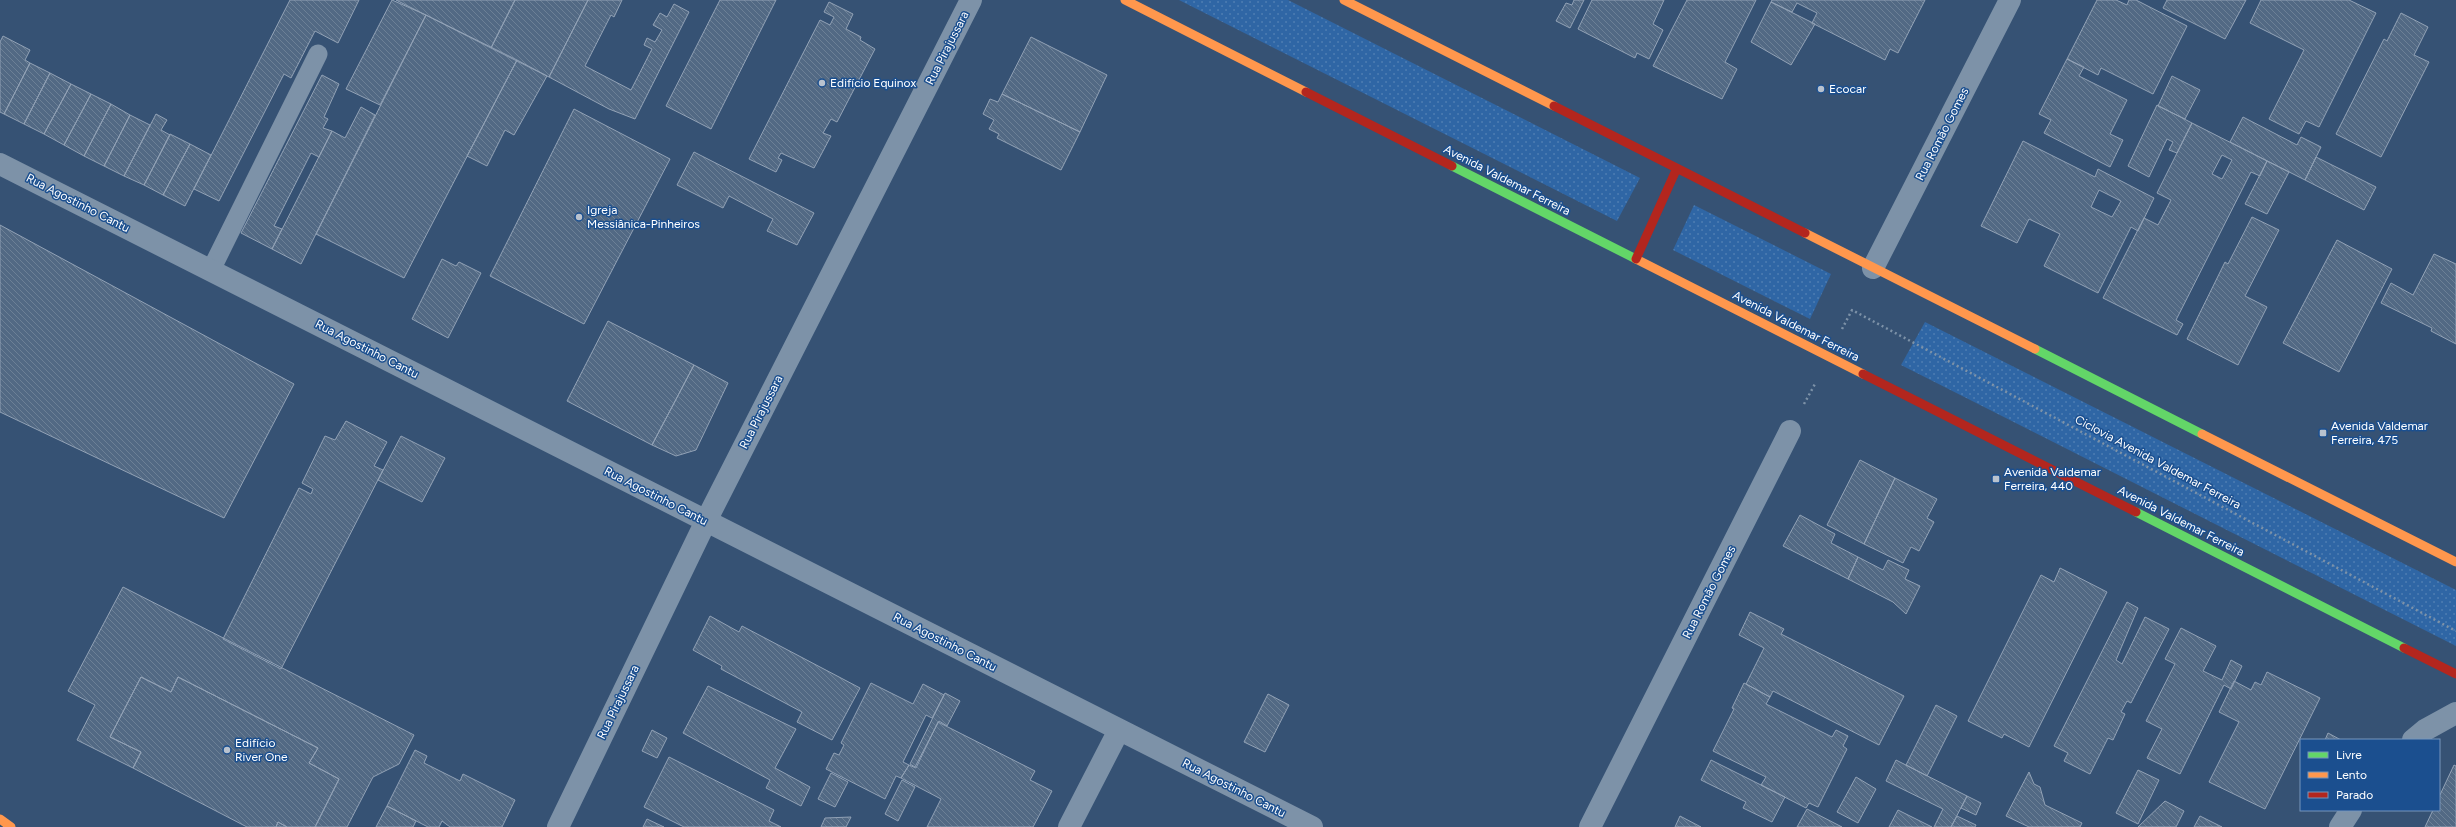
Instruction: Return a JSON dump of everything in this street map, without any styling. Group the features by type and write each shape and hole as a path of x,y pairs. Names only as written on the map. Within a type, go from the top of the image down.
{"main road":[{"name":"Avenida Valdemar Ferreira","path":"1125,0 2456,674"},
{"path":"1344,0 2456,562"},
{"path":"1636,259 1677,168"},
{"path":"0,819 11,827"}],"street":[{"name":"Rua Pirajussara","path":"558,827 706,521 971,0"},
{"name":"Rua Romão Gomes","path":"1873,268 2010,0"},
{"name":"Rua Agostinho Cantu","path":"0,164 1312,827"},
{"name":"Rua Romão Gomes","path":"1590,827 1790,432"},
{"path":"2419,735 2456,713"},
{"path":"1069,827 1119,730"},
{"path":"2340,827 2350,811"}],"lane":[{"path":"211,270 318,54"}],"path":[{"name":"Ciclovia Avenida Valdemar Ferreira","path":"1852,310 2456,630"},
{"path":"1790,432 1829,356"}],"shaded area":[{"path":"1179,0 1288,0 1640,178 1617,221"},
{"path":"1694,205 1831,274 1810,319 1673,250"},
{"path":"1925,322 2456,590 2456,646 1901,365"}],"building":[{"path":"290,0 359,0 338,43 315,31 291,78 284,74 219,201 194,189"},
{"path":"392,0 426,15 380,105 346,89"},
{"path":"396,0 515,0 491,48"},
{"path":"515,0 588,0 549,77 491,48"},
{"path":"588,0 622,0 614,17 611,15 585,66 631,90 652,49 644,45 647,38 655,42 662,30 653,25 660,13 667,17 674,4 689,12 635,119 609,109 549,77"},
{"path":"720,0 776,0 711,129 666,106"},
{"path":"1574,0 1584,0 1570,28 1556,21 1566,3 1572,5"},
{"path":"1592,0 1664,0 1653,24 1663,30 1649,59 1637,53 1635,58 1578,29"},
{"path":"1687,0 1756,0 1725,62 1737,69 1722,99 1653,66"},
{"path":"1772,0 1925,0 1898,53 1890,49 1885,60 1812,23 1817,13 1797,3 1792,12 1771,2"},
{"path":"2097,0 2116,0 2127,5 2129,0 2136,0 2187,26 2153,94 2101,68 2098,75 2067,59"},
{"path":"2167,0 2246,0 2225,39 2163,8"},
{"path":"2261,0 2349,0 2376,13 2319,127 2306,121 2299,134 2269,119 2304,50 2250,23"},
{"name":"Edifício Equinox","path":"829,2 853,14 846,29 861,37 860,40 875,49 837,122 831,119 823,133 831,136 814,168 781,153 778,158 782,160 776,172 749,159 820,20 830,25 834,17 824,12"},
{"path":"1771,2 1815,24 1791,65 1751,42"},
{"path":"2401,13 2428,27 2414,55 2429,62 2381,157 2336,134 2384,39 2387,41"},
{"path":"426,15 517,60 404,278 316,234"},
{"path":"3,36 30,50 25,60 30,63 4,114 0,112 0,42"},
{"path":"1031,37 1107,75 1080,132 1002,94"},
{"path":"2067,59 2084,67 2079,76 2127,100 2110,134 2123,140 2110,167 2044,133 2051,120 2039,114"},
{"path":"517,60 547,76 514,135 505,130 487,166 467,156"},
{"path":"30,63 50,73 24,124 4,114"},
{"path":"50,73 71,84 44,134 24,124"},
{"path":"322,75 339,84 324,117 328,119 323,128 332,131 319,157 311,153 274,226 282,229 272,249 241,233"},
{"path":"2172,76 2200,90 2185,119 2158,106"},
{"path":"71,84 91,94 64,145 44,134"},
{"path":"91,94 111,104 84,156 64,145"},
{"path":"1002,94 1080,132 1061,170 997,138 999,134 989,129 994,120 983,114 990,99 998,102"},
{"path":"111,104 130,115 104,166 84,156"},
{"path":"2157,105 2192,123 2177,153 2169,150 2173,142 2167,139 2149,177 2128,166"},
{"path":"361,107 375,115 301,264 272,249 332,131 345,138"},
{"name":"Igreja Messiânica-Pinheiros","path":"574,109 670,159 584,324 490,276"},
{"path":"156,114 167,120 161,130 170,135 144,185 124,176"},
{"path":"130,115 150,125 124,176 104,166"},
{"path":"2243,117 2297,145 2301,137 2321,147 2305,180 2230,142"},
{"path":"2192,123 2267,161 2260,176 2251,172 2176,320 2183,324 2177,335 2103,298 2144,218 2158,225 2171,200 2157,193","holes":["2222,155 2232,160 2222,179 2212,174"]},
{"path":"170,134 190,144 163,195 144,185"},
{"path":"2023,141 2095,177 2098,169 2154,198 2138,231 2131,227 2098,293 2044,266 2060,234 2029,219 2017,243 1981,226","holes":["2099,190 2121,201 2112,217 2091,207"]},
{"path":"190,144 211,155 185,206 163,195"},
{"path":"694,152 814,213 797,245 767,231 773,219 729,196 723,208 677,185"},
{"path":"2316,157 2376,187 2364,210 2305,180"},
{"path":"2267,161 2289,172 2267,214 2245,204"},
{"path":"2252,217 2279,230 2245,296 2267,307 2238,365 2187,339 2225,262 2228,264"},
{"path":"0,225 294,384 224,518 0,412"},
{"path":"2337,240 2392,269 2339,372 2283,343"},
{"path":"2434,254 2456,264 2456,344 2431,331 2432,328 2381,303 2391,283 2413,295"},
{"path":"442,259 456,266 459,262 481,273 448,338 412,319"},
{"path":"608,321 694,365 652,445 567,401"},
{"path":"694,365 728,383 696,450 676,456 652,445"},
{"path":"346,421 387,442 374,466 383,470 281,669 223,639 299,488 311,494 313,489 302,483 325,436 335,440"},
{"path":"401,436 445,458 422,502 378,480"},
{"path":"1860,460 1895,478 1864,544 1827,525"},
{"path":"1895,478 1937,499 1927,518 1934,522 1919,551 1911,547 1903,563 1864,544"},
{"path":"1800,515 1835,534 1831,543 1858,557 1848,579 1783,546"},
{"path":"1858,557 1883,570 1888,560 1909,570 1905,579 1920,586 1906,614 1893,602 1848,579"},
{"path":"2060,568 2107,592 2029,747 2004,734 2002,738 1968,721 2041,575 2054,582"},
{"path":"123,587 414,735 399,764 373,777 347,827 315,827 339,779 309,763 318,748 178,677 171,692 141,677 110,737 141,752 133,768 77,740 95,705 68,691"},
{"path":"2127,602 2138,608 2116,660 2122,664 2145,617 2169,629 2131,703 2127,701 2121,712 2125,714 2113,740 2108,738 2090,774 2064,761 2068,753 2054,746"},
{"path":"1750,612 1784,629 1781,634 1904,696 1879,745 1773,691 1770,697 1746,684 1764,648 1739,635"},
{"path":"710,616 739,632 742,626 860,688 832,740 797,722 802,712 721,669 722,666 693,650"},
{"path":"2181,628 2216,646 2203,671 2222,680 2231,660 2242,666 2231,689 2224,685 2180,774 2147,758 2162,729 2146,721 2175,664 2165,659"},
{"path":"2267,672 2320,698 2265,809 2209,782 2239,722 2219,712 2234,681 2251,690 2255,682 2261,685"},
{"name":"Edifício River One","path":"141,677 171,692 178,677 318,748 309,763 339,779 315,827 287,827 278,822 276,827 247,827 133,768 141,752 110,737"},
{"path":"871,683 913,704 923,684 944,695 932,718 926,715 903,762 909,765 901,778 896,776 885,799 826,769 834,753 839,755 844,745 841,743"},
{"path":"1744,683 1770,697 1766,704 1832,737 1836,730 1848,736 1843,746 1847,749 1818,807 1809,803 1806,808 1761,785 1766,777 1713,751 1734,709 1732,708"},
{"path":"708,686 796,729 775,768 810,787 801,806 766,788 770,780 683,733"},
{"path":"945,693 960,701 947,726 939,721 915,767 910,764"},
{"path":"1268,694 1289,705 1265,752 1244,742"},
{"path":"1936,705 1957,716 1927,776 1906,765"},
{"path":"938,722 1035,771 1030,780 1052,791 1033,827 927,827 941,799 901,778 909,765 916,768"},
{"path":"652,730 667,738 657,758 642,751"},
{"path":"2328,733 2339,739 2325,739"},
{"path":"415,750 427,756 424,763 460,781 463,774 515,800 502,827 450,827 442,821 439,827 428,827 387,806"},
{"path":"669,757 774,810 769,821 781,827 684,827 644,807"},
{"path":"1711,760 1785,797 1772,822 1743,808 1746,802 1701,780"},
{"path":"1896,760 1967,796 1951,827 1934,827 1943,809 1886,781"},
{"path":"2454,765 2456,766 2456,827 2425,827 2433,811 2440,811 2440,795"},
{"path":"2138,770 2159,780 2138,824 2116,813"},
{"path":"2029,772 2034,784 2040,787 2045,805 2082,823 2080,827 2029,827 2006,816"},
{"path":"831,773 848,782 835,807 818,799"},
{"path":"1856,777 1876,789 1858,823 1837,812"},
{"path":"902,780 915,787 898,821 885,814"},
{"path":"1967,796 1981,803 1976,815 1961,808"},
{"path":"2165,801 2184,811 2176,827 2138,827"},
{"path":"387,806 416,821 413,827 376,827"},
{"path":"1807,809 1842,827 1797,827"},
{"path":"1898,810 1932,827 1889,827"},
{"path":"1680,816 1701,827 1675,827"},
{"path":"1957,816 1976,825 1975,827 1951,827"},
{"path":"2200,816 2222,827 2194,827"},
{"path":"851,817 846,827 821,827 825,818"},
{"path":"647,819 664,827 643,827"},
{"path":"278,822 287,827 276,827"}],"traffic: fast":[{"path":"1452,166 1636,259"},
{"path":"2035,349 2202,434"},
{"path":"2136,512 2404,648"}],"traffic: slow":[{"path":"1125,0 1306,92"},
{"path":"1344,0 1554,106"},
{"path":"1805,233 2035,349"},
{"path":"1636,259 1863,374"},
{"path":"2202,434 2456,562"},
{"path":"0,819 11,827"}],"traffic: jam":[{"path":"1306,92 1452,166"},
{"path":"1554,106 1805,233"},
{"path":"1636,259 1677,168"},
{"path":"1863,374 2136,512"},
{"path":"2404,648 2456,674"}],"place":[{"name":"Edifício Equinox","path":"822,83"},
{"name":"Ecocar","path":"1821,89"},
{"name":"Igreja Messiânica-Pinheiros","path":"579,217"},
{"name":"Avenida Valdemar Ferreira, 475","path":"2323,433"},
{"name":"Avenida Valdemar Ferreira, 440","path":"1996,479"},
{"name":"Edifício River One","path":"227,750"}]}
